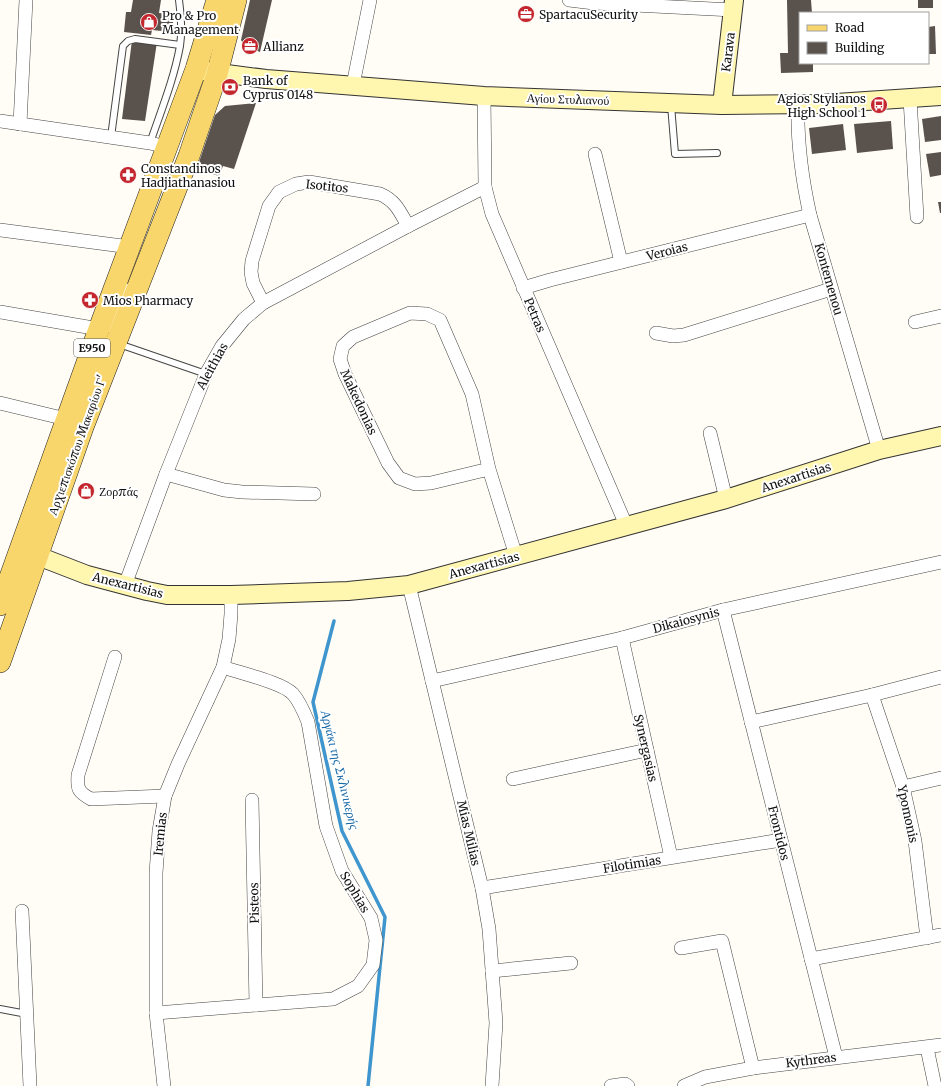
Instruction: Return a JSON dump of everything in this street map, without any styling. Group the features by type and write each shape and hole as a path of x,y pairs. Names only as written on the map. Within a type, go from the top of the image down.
{"main road":[{"name":"E950","path":"196,70 217,0"},
{"name":"E950","path":"217,74 236,0"},
{"name":"Αρχιεπισκόπου Μακαρίου Γ'","path":"0,662 28,552 66,419 98,329 130,247 158,145 196,70"},
{"name":"Αρχιεπισκόπου Μακαρίου Γ'","path":"0,605 28,552 83,426 189,156 217,74"}],"street":[{"path":"20,124 26,0"},
{"path":"353,85 370,0"},
{"path":"568,0 733,5"},
{"name":"Karava","path":"722,104 733,5"},
{"name":"Αγίου Στυλιανού","path":"196,70 217,74 266,79 484,96 670,103 798,104 910,99 941,96"},
{"name":"Petras","path":"484,96 485,187 492,214 626,525"},
{"path":"910,99 917,217"},
{"name":"Kontemenou","path":"798,104 803,183 810,215 879,450"},
{"path":"0,121 158,145"},
{"path":"595,154 621,262"},
{"name":"Isotitos","path":"263,303 252,283 252,261 269,206 279,192 288,187 309,182 380,194 389,198 397,206 408,226"},
{"name":"Aleithias","path":"125,585 166,474 206,374 222,346 244,319 263,303 485,187"},
{"name":"Veroias","path":"523,288 810,215"},
{"path":"0,230 130,247"},
{"path":"0,312 98,329 104,328 113,319 132,275 140,266 147,263"},
{"path":"656,334 673,336 684,335 831,289"},
{"name":"Makedonias","path":"489,469 431,483 415,484 399,478 388,463 345,374 340,359 343,346 353,337 410,313 427,314 440,320 472,394 489,469 516,556"},
{"path":"916,322 941,316"},
{"path":"0,403 66,419"},
{"path":"710,433 726,499"},
{"name":"Anexartisias","path":"28,552 87,575 167,595 231,595 348,591 409,585 726,499 879,450 941,436"},
{"path":"166,474 224,490 314,494"},
{"name":"Dikaiosynis","path":"432,681 622,638 723,610 941,562"},
{"name":"Mias Milias","path":"409,585 482,888 488,929 496,1023 492,1086"},
{"name":"Iremias","path":"164,1086 156,1013 156,873 159,831 164,796 223,667 229,639 231,595"},
{"name":"Frontidos","path":"723,610 836,1057"},
{"name":"Synergasias","path":"622,638 671,857"},
{"path":"115,657 78,775 78,786 82,794 91,799 164,796"},
{"name":"Sophias","path":"156,1013 333,999 358,986 373,965 376,940 371,918 342,871 326,826 308,722 301,706 292,693 277,684 223,667"},
{"path":"751,722 872,695 941,677"},
{"name":"Ypomonis","path":"872,695 903,787 915,842 926,938"},
{"path":"513,779 647,750"},
{"path":"903,787 941,778"},
{"name":"Pisteos","path":"252,800 256,1005"},
{"name":"Filotimias","path":"482,888 781,840"},
{"path":"22,911 30,1086"},
{"path":"811,959 941,936"},
{"path":"681,948 722,941 753,1068"},
{"path":"492,971 571,963"},
{"name":"Kythreas","path":"684,1086 705,1077 753,1068 941,1045"},
{"path":"926,1048 935,1086"},
{"path":"610,1086 625,1084 628,1086"}],"lane":[{"path":"158,145 169,88 180,45 179,0"},
{"path":"112,137 123,46 128,41 134,39 180,45"},
{"path":"670,103 675,154 717,153"},
{"path":"116,343 206,374"},
{"path":"0,1009 27,1014"}],"building":[{"name":"Pro & Pro Management","path":"133,0 161,0 159,13 174,14 172,32 152,30 151,35 124,32 126,12 131,12"},
{"path":"250,0 272,0 260,52 244,45 241,40"},
{"path":"787,0 811,0 812,12 799,12 799,64 813,64 813,72 781,73 780,53 788,53"},
{"path":"918,0 933,0 933,8 918,8"},
{"path":"935,26 936,54 929,54 929,27"},
{"path":"132,40 157,42 145,121 122,119"},
{"path":"256,103 234,169 223,166 219,176 199,170 201,163 199,162 215,115 225,106"},
{"path":"941,116 941,140 925,142 922,119"},
{"path":"891,121 893,149 857,153 854,124"},
{"path":"843,124 846,150 812,154 809,128"},
{"path":"941,152 941,175 930,177 926,154"},
{"path":"938,202 941,202 941,213 940,213"}],"waterway":[{"name":"Αργάκι της Σκλινικερής","path":"334,621 313,702 342,831 385,917 368,1086"}],"place":[{"name":"SpartacuSecurity","path":"526,14"},
{"name":"Pro & Pro Management","path":"149,22"},
{"name":"Allianz","path":"250,46"},
{"name":"Bank of Cyprus 0148","path":"230,87"},
{"name":"Agios Stylianos High School 1","path":"879,105"},
{"name":"Constandinos Hadjiathanasiou","path":"128,175"},
{"name":"Mios Pharmacy","path":"90,300"},
{"name":"Ζορπάς","path":"86,491"}]}
